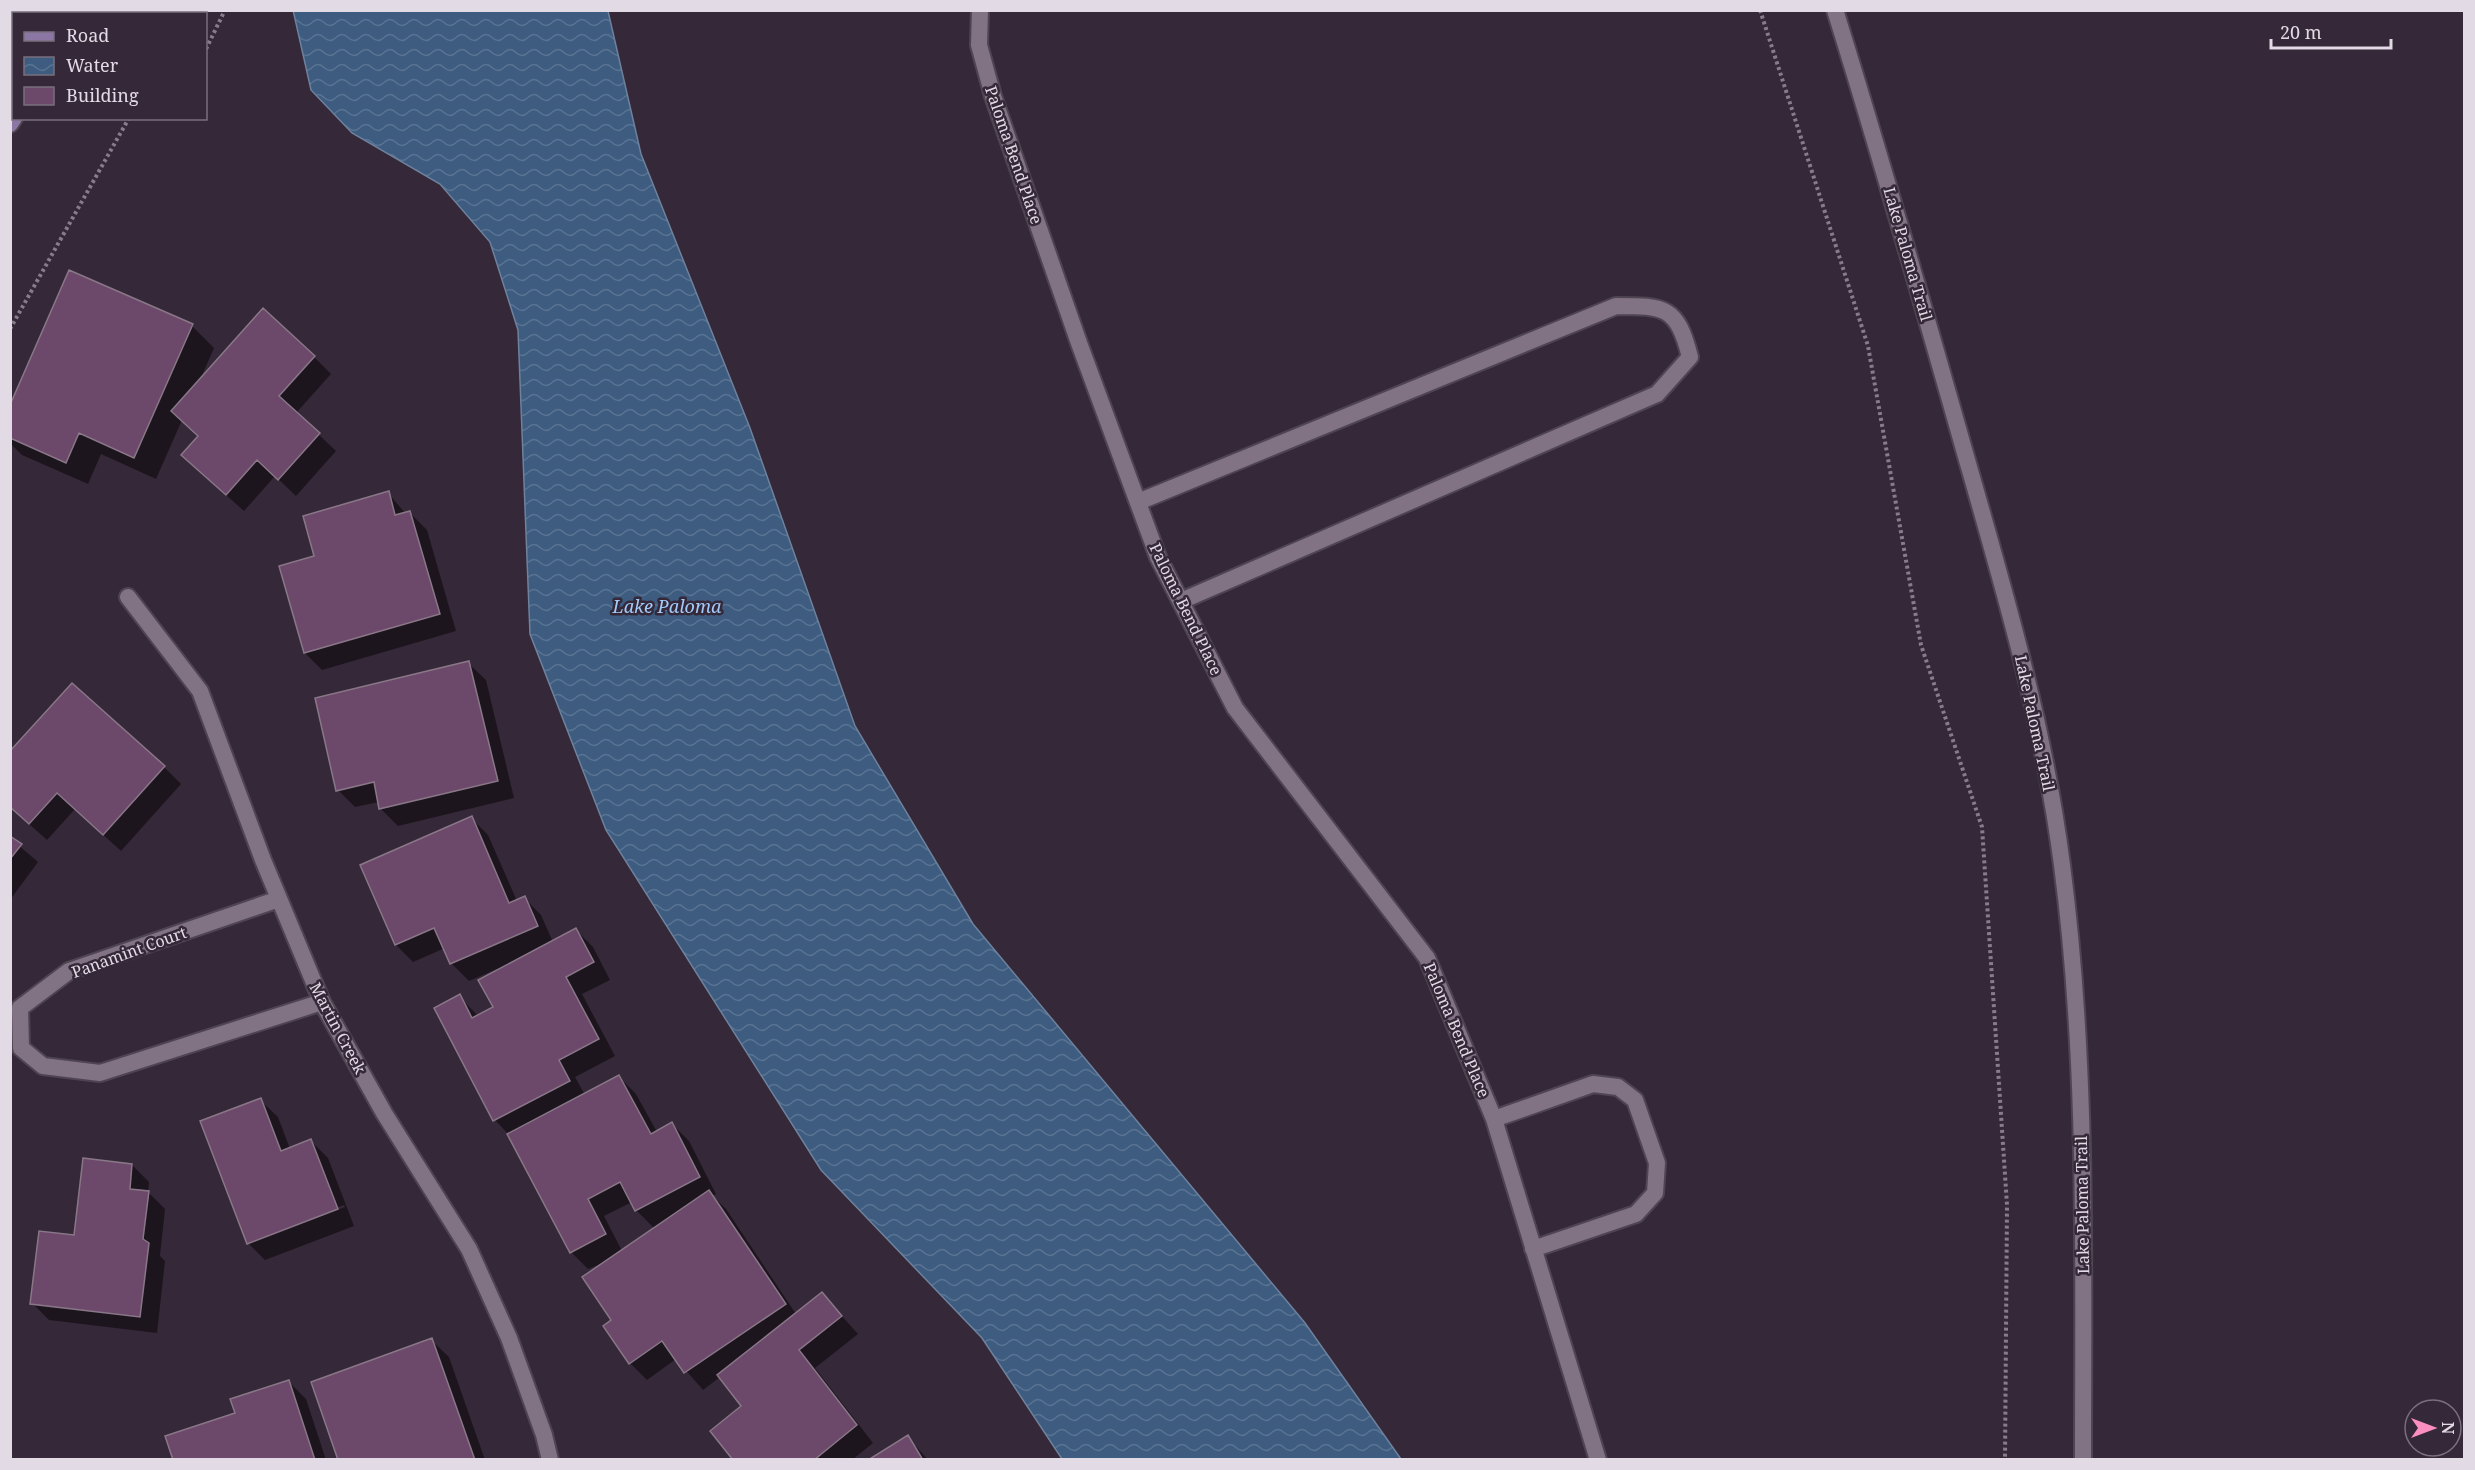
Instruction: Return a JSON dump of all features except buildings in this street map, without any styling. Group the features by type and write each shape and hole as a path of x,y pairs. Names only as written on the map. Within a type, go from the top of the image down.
{"street":[{"name":"Paloma Bend Place","path":"980,10 979,45 993,96 1079,344 1158,557 1235,708 1427,958 1494,1119 1598,1460"},
{"name":"Lake Paloma Trail","path":"1835,10 1880,152 2007,600 2044,755 2062,865 2079,1063 2083,1182 2083,1460"},
{"path":"1138,502 1616,306 1656,306 1682,326 1690,357 1657,394 1181,601"},
{"name":"Martin Creek","path":"128,597 200,691 279,899 322,1002 384,1113 469,1249 509,1338 544,1435 550,1460"},
{"name":"Panamint Court","path":"279,899 69,971 20,1008 21,1048 43,1066 100,1073 322,1002"},
{"name":"Paloma Bend Place","path":"1494,1119 1593,1084 1618,1087 1635,1100 1657,1163 1655,1193 1636,1214 1533,1249"}],"path":[{"path":"207,47 225,10"},
{"path":"1760,10 1868,346 1921,645 1982,827 2007,1205 2005,1460"},
{"path":"10,328 128,120"}],"water":[{"name":"Lake Paloma","path":"293,10 608,11 641,154 750,428 855,726 973,924 1305,1323 1401,1459 1062,1459 982,1338 821,1170 606,830 530,634 518,330 490,242 440,184 352,133 311,90"}]}
